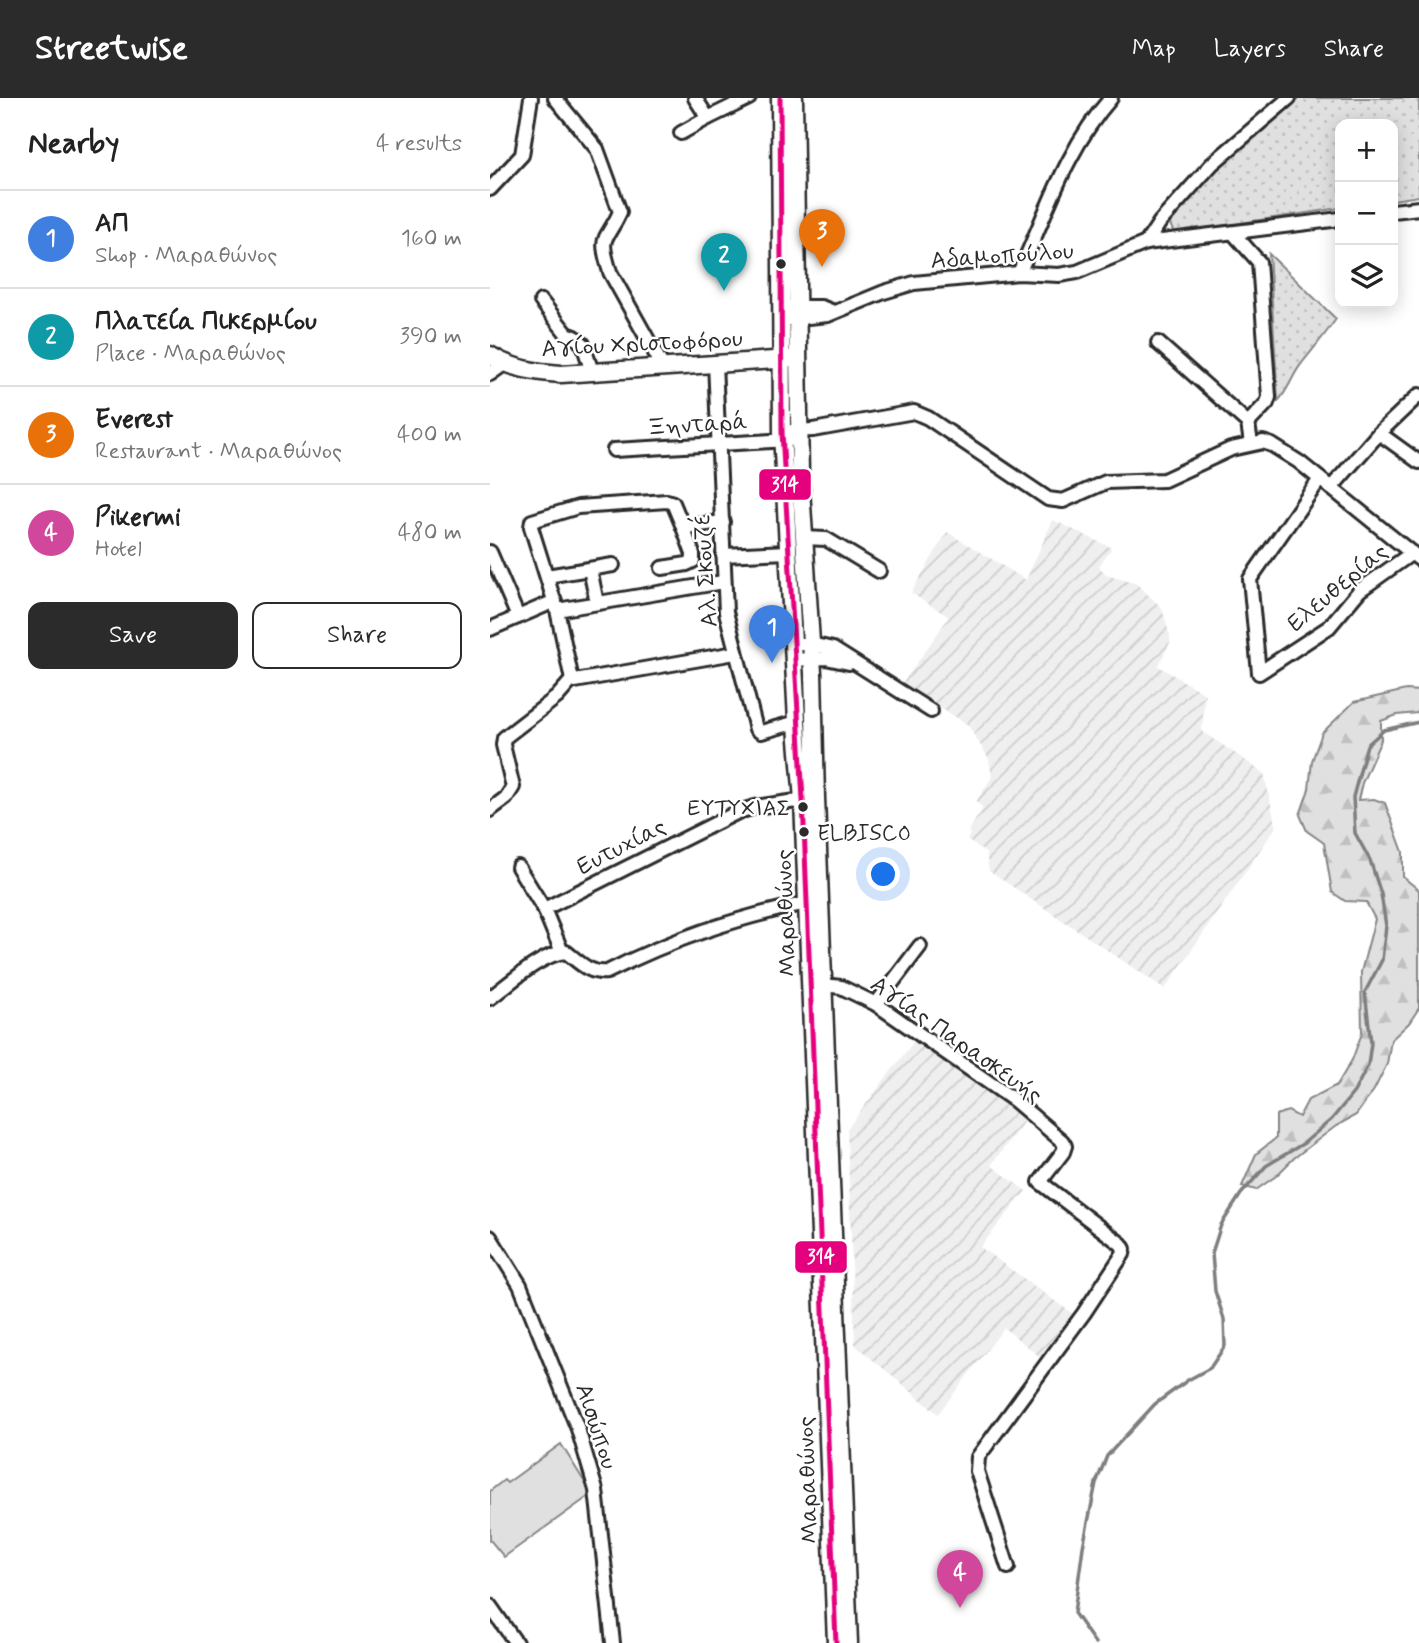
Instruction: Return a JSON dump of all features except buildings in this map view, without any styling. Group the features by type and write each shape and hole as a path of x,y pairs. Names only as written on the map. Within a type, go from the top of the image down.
{"main road":[{"name":"Μαραθώνος","path":"780,98 782,436 803,800 836,1643"},
{"name":"Μαραθώνος","path":"794,98 800,435 811,651 849,1643"},
{"name":"Αγίου Χριστοφόρου","path":"490,355 504,364 545,373 799,358"}],"street":[{"path":"490,189 522,155 531,98"},
{"path":"555,98 603,160 620,212 605,238 605,257 610,272 663,367"},
{"path":"695,98 708,118"},
{"path":"681,133 749,98"},
{"path":"1146,243 1160,222 1212,164 1289,98"},
{"path":"1019,273 1071,152 1102,100"},
{"path":"1398,211 1419,208"},
{"name":"Αδαμοπούλου","path":"780,313 798,313 821,307 834,312 914,283 1019,273 1059,275 1077,272 1146,243 1335,220"},
{"path":"1234,234 1259,262 1269,397 1267,403 1248,423"},
{"path":"541,301 567,334 583,344 592,372"},
{"path":"1158,343 1248,423 1251,444 1263,442 1272,445 1320,479 1415,556"},
{"name":"Αλ. Σκουζέ","path":"715,363 723,522 723,582 728,628 756,730 761,732 797,722"},
{"path":"490,374 504,364"},
{"path":"1331,488 1379,433 1419,395"},
{"name":"Ξηνταρά","path":"614,450 718,444 800,435 914,412 928,418 1048,499 1058,502 1106,482 1164,480 1231,449 1251,444"},
{"path":"1379,433 1419,462"},
{"name":"Ελευθερίας","path":"1320,479 1250,579 1259,673 1329,627 1360,590 1415,556"},
{"path":"572,680 556,606 531,527 534,519 578,507 667,501 676,507 693,554 693,561 662,568"},
{"path":"683,527 723,522"},
{"path":"804,538 827,540 879,571"},
{"path":"490,552 519,617"},
{"path":"723,555 788,552"},
{"path":"547,576 613,565"},
{"path":"590,569 597,603"},
{"path":"490,629 556,606 597,603 723,582"},
{"path":"793,652 811,651 859,666 931,711"},
{"path":"572,680 735,653"},
{"path":"490,810 506,799 513,787 503,745 504,738 557,697 572,680"},
{"name":"Ευτυχίας","path":"544,909 738,812 803,800"},
{"path":"518,867 544,909 562,952"},
{"path":"490,998 538,963 562,952 590,970 607,972 671,941 720,924 807,903"},
{"path":"876,1004 920,946"},
{"name":"Αγίας Παρασκευής","path":"823,985 841,987 876,1004 1014,1100 1061,1140 1065,1146 1063,1152 1040,1182 1121,1244 1124,1252 1084,1313 978,1457 977,1471 1008,1567"},
{"name":"Αισώπου","path":"490,1237 520,1285 579,1429 596,1490 613,1643"},
{"path":"490,1606 516,1643"}],"shaded area":[{"path":"1053,520 1110,547 1099,566 1106,575 1137,584 1162,608 1170,643 1158,666 1205,694 1202,731 1264,773 1276,827 1165,989 989,871 986,853 967,840 970,834 968,832 983,808 976,802 992,777 989,759 968,725 903,683 949,617 911,593 947,532 1026,580"},
{"path":"918,1036 1028,1116 991,1165 1026,1191 980,1247 1076,1316 1044,1360 1004,1328 938,1414 855,1345 847,1129"}],"green space":[{"path":"1296,98 1419,98 1419,196 1398,199 1398,119 1335,119 1335,209 1174,233 1169,222 1219,166"},
{"path":"1269,254 1336,319 1278,401"},
{"path":"1406,690 1419,691 1419,710 1417,713 1397,715 1381,721 1381,740 1362,783 1358,800 1374,799 1385,803 1403,852 1403,877 1419,890 1419,1008 1409,1023 1391,1040 1387,1064 1374,1090 1356,1115 1336,1126 1256,1190 1242,1186 1256,1154 1276,1138 1276,1115 1288,1111 1299,1117 1308,1100 1337,1085 1352,1060 1362,1033 1361,972 1375,919 1366,902 1345,901 1332,892 1324,843 1307,831 1300,815 1309,789 1312,761 1322,733 1354,702"},
{"path":"561,1444 592,1494 504,1557 490,1540 490,1491 504,1480 507,1483"}],"waterway":[{"path":"1095,1643 1074,1613 1083,1547 1096,1483 1107,1456 1155,1404 1210,1368 1225,1346 1224,1319 1215,1291 1212,1253 1221,1225 1241,1194 1266,1166 1304,1143 1332,1119 1354,1092 1368,1065 1371,1043 1365,992 1382,960 1386,926 1381,894 1370,860 1355,833 1353,797 1367,745 1384,730 1419,722"}],"transit line":[{"name":"314","path":"780,98 782,432 803,800 836,1643"}],"place":[{"name":"Everest","path":"822,267"},
{"name":"Πλατεία Πικερμίου","path":"724,291"},
{"name":"ΑΠ","path":"772,663"},
{"name":"ΕΥΤΥΧΙΑΣ","path":"803,807"},
{"name":"ELBISCO","path":"804,832"},
{"name":"Pikermi","path":"960,1608"}]}
